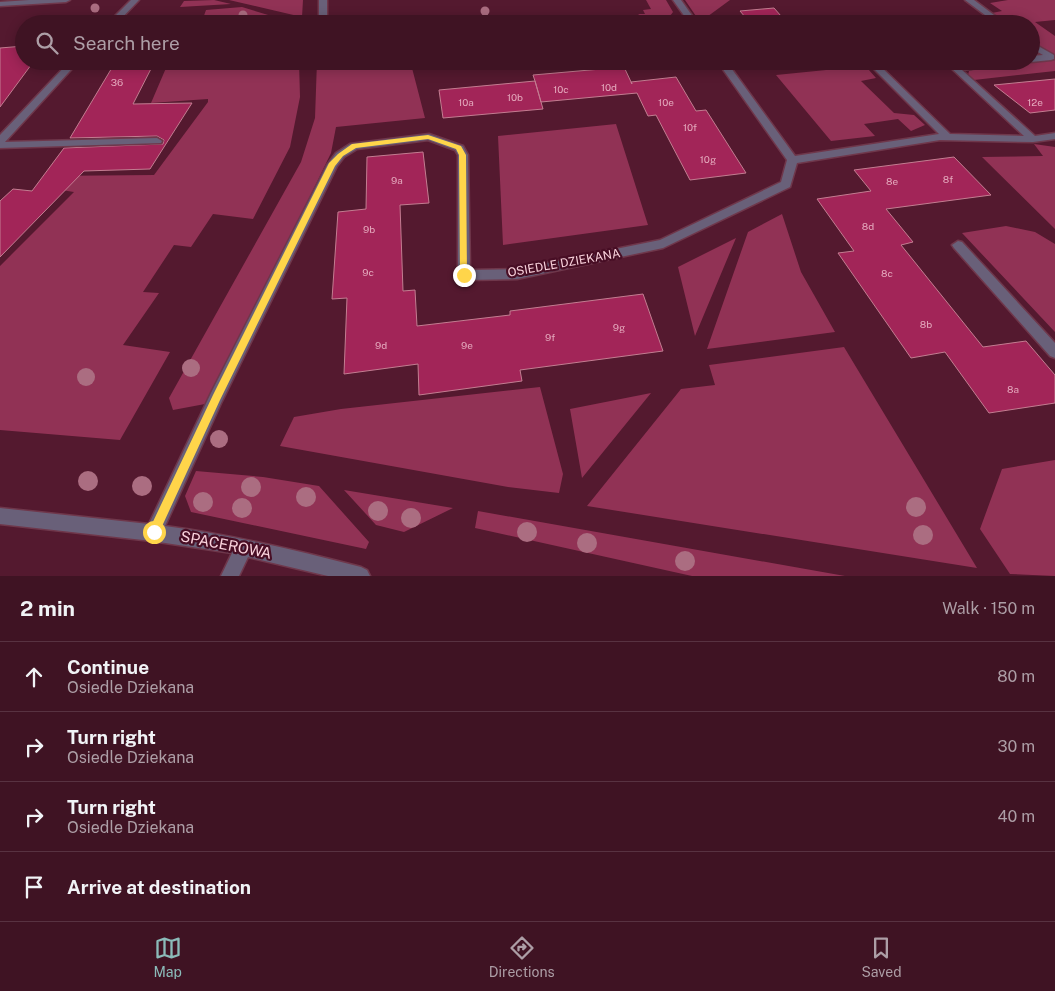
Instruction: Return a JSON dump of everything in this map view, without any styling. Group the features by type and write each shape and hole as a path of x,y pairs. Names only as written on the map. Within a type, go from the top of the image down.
{"street":[{"path":"0,4 66,0"},
{"path":"120,15 135,0"},
{"path":"323,0 323,15"},
{"path":"677,0 688,15"},
{"path":"969,0 990,15"},
{"path":"1040,50 1051,57 1040,58"},
{"path":"0,141 67,70"},
{"path":"727,70 792,160 948,138 1033,139 1055,136"},
{"path":"879,70 948,138"},
{"path":"957,70 1033,139"},
{"name":"OSIEDLE DZIEKANA","path":"154,532 216,398 332,165 340,155 354,146 428,137 459,148 462,155 464,275 517,274 663,244 786,184 792,160"},
{"path":"0,145 156,141"},
{"path":"958,244 1055,352"},
{"name":"SPACEROWA","path":"0,516 154,532 244,547 322,571 361,576"},
{"path":"230,576 244,547"}],"shaded area":[{"path":"214,0 231,4 180,7 184,1"},
{"path":"229,0 303,0 302,15 293,15"},
{"path":"646,0 666,0 673,12 671,15 638,14 645,14 643,10 651,9"},
{"path":"685,0 730,0 710,15 695,15"},
{"path":"1008,0 1055,0 1055,20 1040,22 1040,15 995,15 992,13 1002,11 990,3"},
{"path":"242,7 268,15 204,15 206,10"},
{"path":"1040,26 1055,36 1055,57 1040,46"},
{"path":"1055,60 1055,71 974,80 968,75 969,71 973,70 1040,70 1040,62"},
{"path":"165,70 299,70 300,97 290,147 253,219 213,214 191,247 174,245 143,292 159,293 123,345 170,352 120,440 0,430 0,266 74,192 36,186 44,176 154,175 208,102 208,99 151,103"},
{"path":"317,70 413,70 425,118 336,127 331,153 272,275 205,404 173,410 169,398 301,162 315,118"},
{"path":"826,70 869,70 876,78 861,81 894,113 914,115 925,125 911,131 898,119 864,124 875,136 831,141 776,75"},
{"path":"616,124 648,225 503,245 498,136"},
{"path":"1034,144 1055,147 1055,229 982,157 1043,156"},
{"path":"782,214 801,272 835,332 707,349 748,232"},
{"path":"1006,226 1035,232 1055,244 1055,332 962,233"},
{"path":"736,238 695,336 678,267"},
{"path":"844,347 977,568 587,506 681,389 715,385 709,365"},
{"path":"540,387 563,474 559,493 508,487 280,446 294,417 341,409"},
{"path":"651,393 582,478 570,409"},
{"path":"1055,460 1055,576 1010,574 980,529 1002,469"},
{"path":"196,471 263,477 319,486 369,542 366,549 191,512 185,496"},
{"path":"344,490 453,508 404,532 376,525"},
{"path":"478,511 845,576 692,576 475,528"}],"building":[{"path":"774,8 780,15 743,15 740,11"},
{"path":"15,47 15,70 27,70 0,107 0,48"},
{"path":"111,70 150,70 133,104 192,103 150,169 84,171 0,257 0,201 13,189 32,191 64,148 163,144 164,140 157,136 70,138"},
{"path":"590,70 625,70 631,82 676,77 696,111 706,110 746,173 690,180 656,115 648,116 637,93 541,102 533,75"},
{"path":"1055,79 1055,110 1030,113 994,85"},
{"path":"535,81 543,109 443,118 439,90"},
{"path":"423,152 429,203 400,205 403,291 415,290 417,326 510,315 510,311 643,294 663,351 520,370 522,381 419,395 418,364 344,374 347,298 332,299 338,212 366,209 367,157"},
{"path":"954,157 991,195 886,209 913,242 901,245 983,347 1026,341 1055,375 1055,403 989,413 945,352 911,358 838,253 854,251 817,199 871,191 854,170"}],"route":[{"path":"154,532 216,398 332,165 340,155 354,146 428,137 459,148 462,155 464,275"}]}
